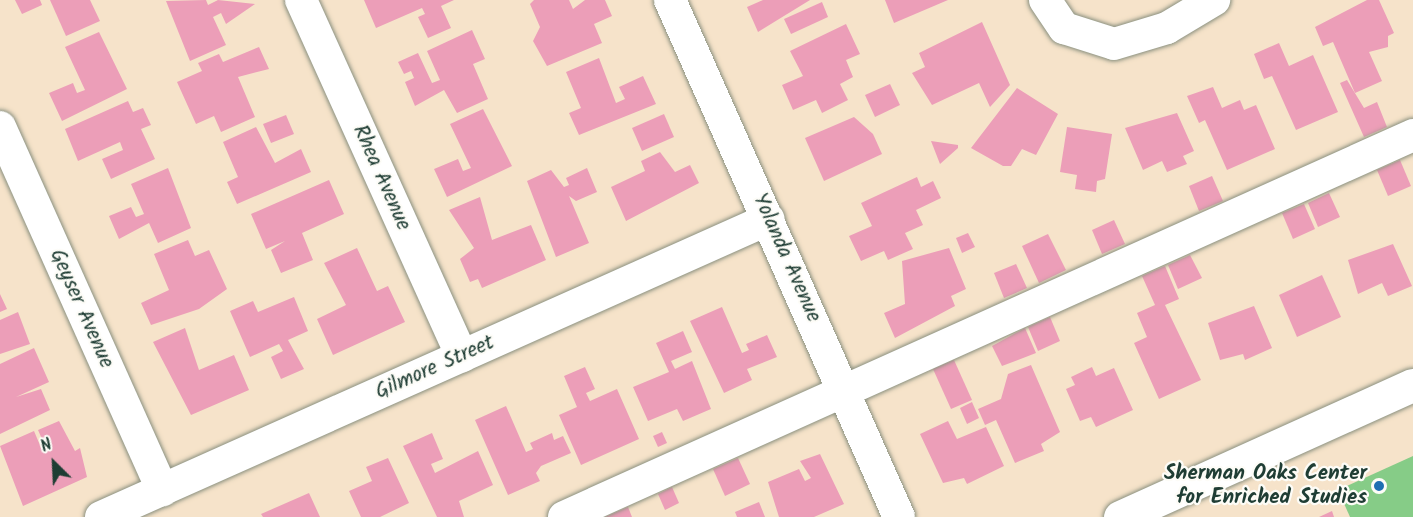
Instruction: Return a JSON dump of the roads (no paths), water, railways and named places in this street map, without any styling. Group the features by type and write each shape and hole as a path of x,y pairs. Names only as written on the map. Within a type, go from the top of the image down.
{"main road":[{"path":"1120,517 1413,385"}],"street":[{"name":"Rhea Avenue","path":"301,0 462,356"},
{"name":"Yolanda Avenue","path":"670,0 769,219 899,517"},
{"path":"1045,0 1064,28 1114,44 1138,41 1214,0"},
{"name":"Geyser Avenue","path":"0,127 162,490"},
{"path":"564,517 1413,135"},
{"name":"Gilmore Street","path":"101,517 769,219"}],"place":[{"name":"Sherman Oaks Center for Enriched Studies","path":"1379,486"}]}
